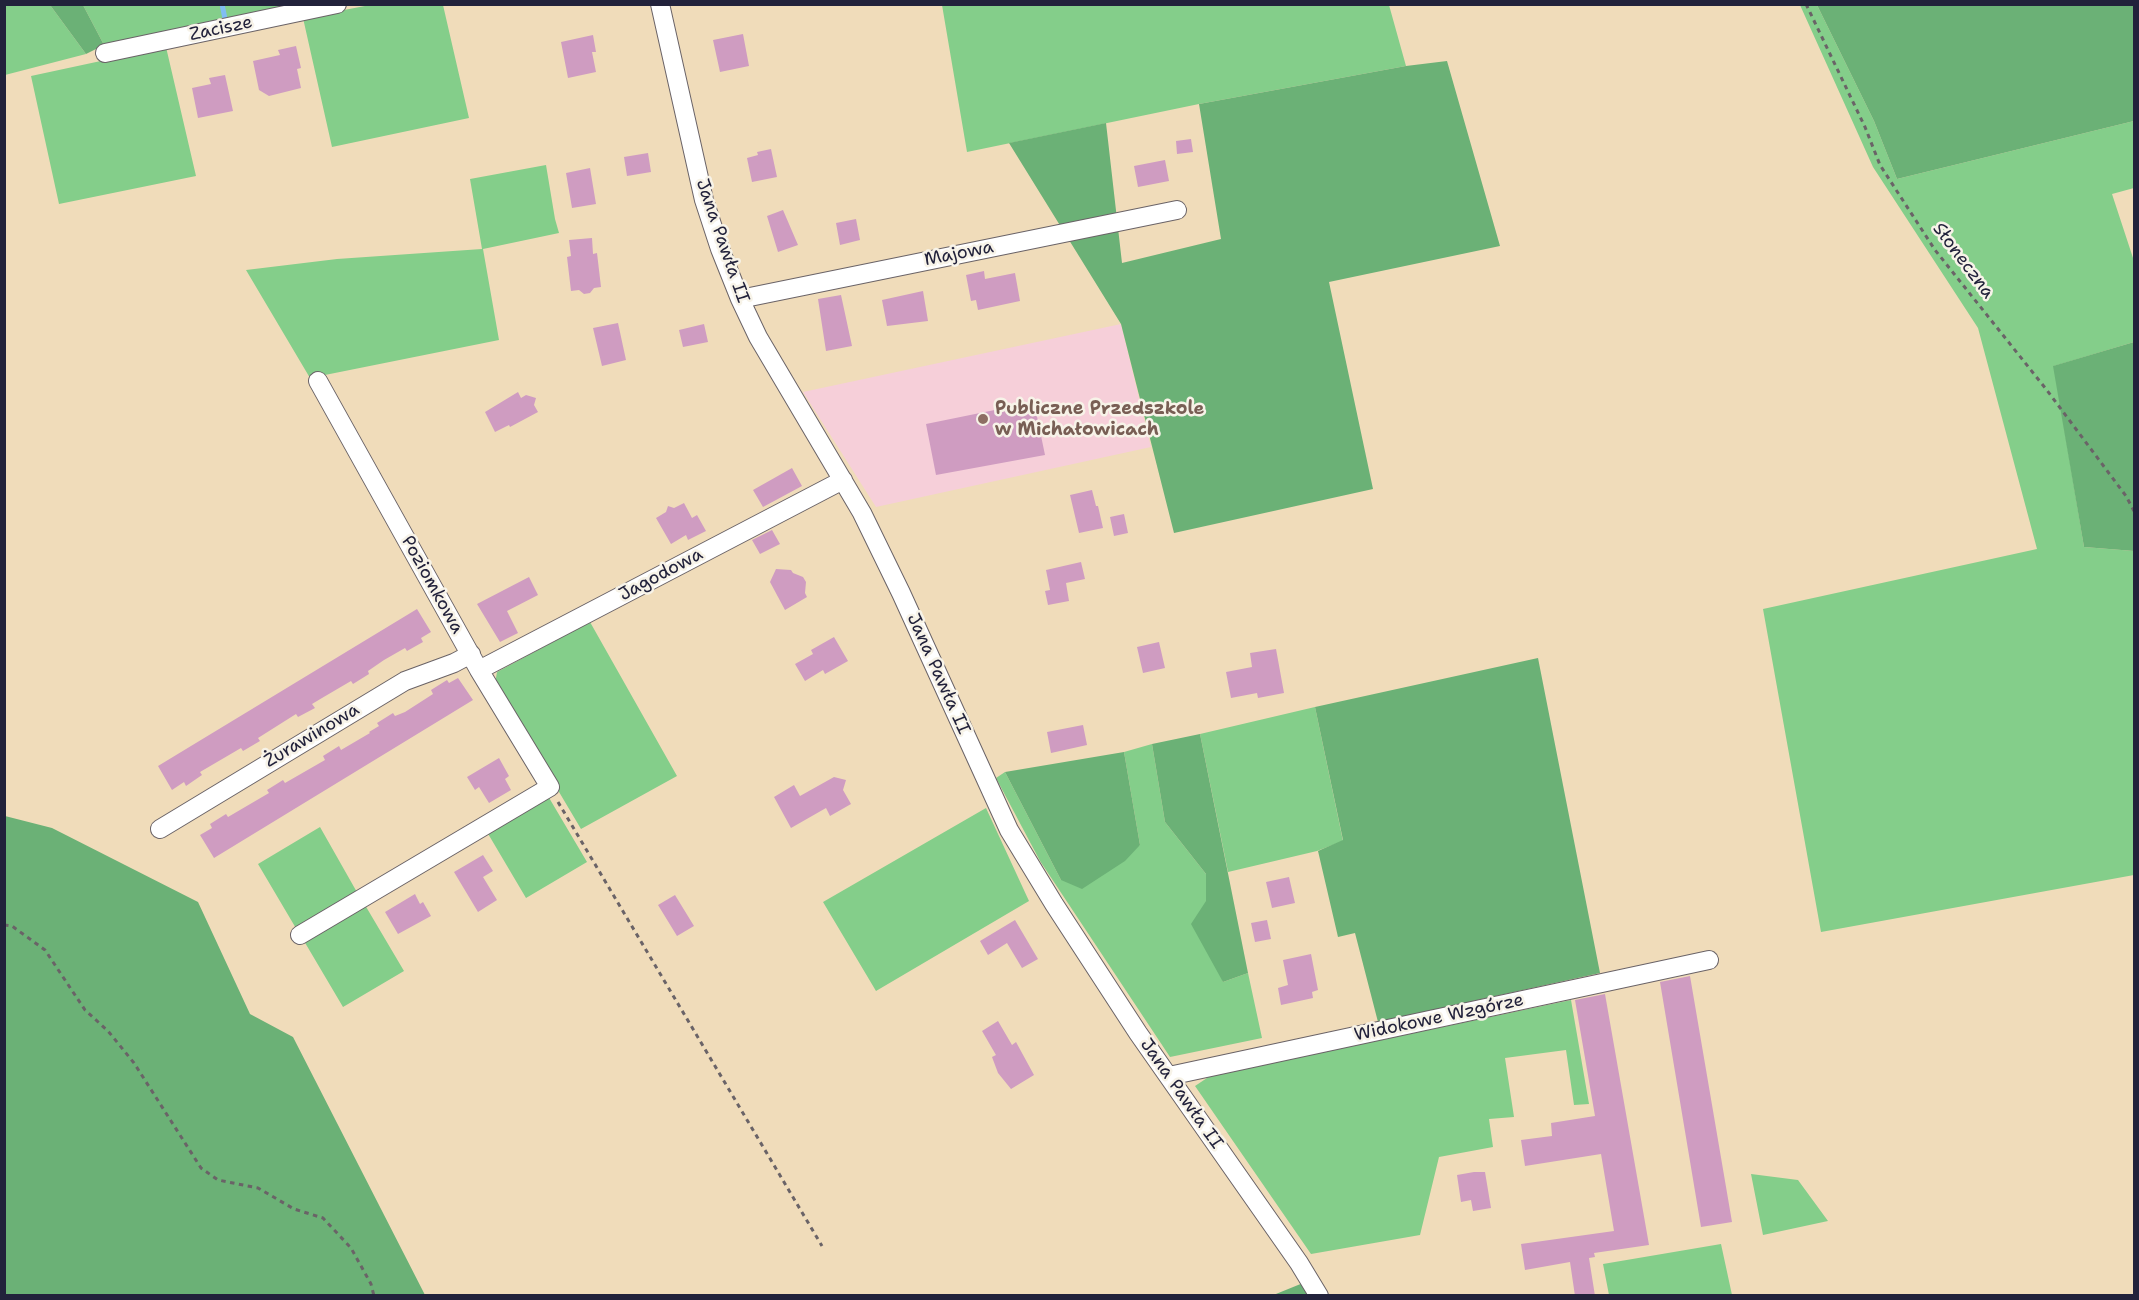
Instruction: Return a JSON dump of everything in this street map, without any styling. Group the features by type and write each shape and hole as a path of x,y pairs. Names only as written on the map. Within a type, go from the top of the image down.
{"street":[{"name":"Zacisze","path":"105,53 337,4"},
{"name":"Jana Pawła II","path":"660,4 704,200 720,249 758,337 862,513 1010,830 1054,904 1169,1076 1299,1263 1318,1296"},
{"name":"Majowa","path":"740,298 1177,210"},
{"name":"Poziomkowa","path":"318,381 475,662 550,787"},
{"name":"Jagodowa","path":"475,662 843,480"},
{"name":"Żurawinowa","path":"160,829 405,681 454,663 475,662"},
{"path":"300,935 550,787"},
{"name":"Widokowe Wzgórze","path":"1169,1076 1709,960"}],"path":[{"name":"Słoneczna","path":"1806,4 1865,127 1880,165 1935,250 2046,389 2126,496 2134,511"},
{"path":"550,787 822,1246"},
{"path":"4,925 12,926 45,950 85,1010 108,1031 134,1063 201,1167 218,1180 258,1188 294,1209 323,1218 351,1248 371,1284 374,1296"}],"shaded area":[{"name":"Publiczne Przedszkole w Michałowicach","path":"1121,324 1151,447 876,507 803,392"}],"green space":[{"path":"4,5 50,5 86,54 5,75"},
{"path":"50,5 83,5 104,45 86,54"},
{"path":"83,5 313,5 104,45"},
{"path":"370,5 443,5 469,118 332,147 303,18"},
{"path":"942,5 1389,5 1406,66 1199,104 967,152"},
{"path":"1800,5 1817,5 1874,121 1897,179 2134,121 2134,188 2112,194 2134,261 2134,342 2054,366 2084,547 2134,551 2134,875 1821,932 1763,609 2037,549 1978,328 1873,167"},
{"path":"1817,5 2134,5 2134,121 1897,179 1874,121"},
{"path":"166,47 196,176 59,204 31,76"},
{"path":"1447,61 1500,246 1329,282 1373,489 1174,533 1121,324 1009,143 1106,123 1122,263 1221,239 1199,104 1406,66"},
{"path":"546,165 559,233 483,249 499,340 310,378 246,270 337,259 482,249 470,179"},
{"path":"2134,342 2134,551 2084,547 2053,366"},
{"path":"590,622 677,776 581,829 495,684 497,672"},
{"path":"1538,658 1600,973 1378,1022 1355,933 1338,937 1318,851 1343,840 1315,707"},
{"path":"1315,707 1343,841 1317,851 1228,872 1200,734"},
{"path":"1200,734 1248,973 1223,982 1191,924 1206,901 1206,874 1165,822 1152,744"},
{"path":"1152,744 1165,822 1206,874 1206,901 1223,982 1248,973 1262,1038 1170,1057 1040,861 996,778 1005,772 1061,880 1140,845 1124,752"},
{"path":"1124,752 1140,845 1125,861 1082,889 1061,880 1005,772"},
{"path":"548,796 587,862 526,898 487,832"},
{"path":"986,808 1029,901 876,991 823,902"},
{"path":"5,816 52,828 198,902 250,1014 293,1037 425,1295 5,1295"},
{"path":"320,827 358,894 297,930 258,864"},
{"path":"365,905 404,971 343,1007 304,941"},
{"path":"1571,1000 1589,1104 1574,1105 1566,1050 1505,1058 1514,1117 1489,1119 1493,1147 1439,1157 1420,1235 1311,1254 1195,1086 1210,1076"},
{"path":"1751,1174 1798,1180 1828,1221 1763,1235"},
{"path":"1721,1244 1732,1295 1609,1295 1603,1264"},
{"path":"1303,1283 1310,1296 1271,1296"}],"building":[{"path":"743,34 749,66 720,72 713,40"},
{"path":"593,35 596,52 592,52 596,72 568,78 561,42"},
{"path":"296,46 301,68 297,69 301,88 269,96 259,90 253,61 280,55 278,50"},
{"path":"225,75 233,111 198,118 192,88 211,84 209,78"},
{"path":"1191,139 1193,152 1177,154 1176,141"},
{"path":"771,149 777,177 752,182 747,158 758,155 757,152"},
{"path":"648,153 651,172 627,176 624,157"},
{"path":"1165,160 1169,181 1138,187 1134,166"},
{"path":"590,168 596,204 572,208 566,173"},
{"path":"783,210 798,245 778,252 767,216"},
{"path":"856,219 860,240 840,245 836,223"},
{"path":"592,238 593,254 597,253 601,287 584,294 579,290 571,291 567,257 571,256 569,240"},
{"path":"984,271 985,279 1015,273 1020,301 978,310 976,300 971,301 966,275"},
{"path":"923,291 928,321 887,326 882,300"},
{"path":"841,295 852,346 826,351 818,299"},
{"path":"618,323 626,360 602,366 593,328"},
{"path":"704,324 708,342 683,347 679,330"},
{"path":"518,392 521,398 526,395 536,398 534,405 538,412 495,432 485,412"},
{"path":"1034,402 1045,455 936,475 926,424"},
{"path":"792,468 802,486 763,507 753,490"},
{"path":"1092,490 1103,528 1079,533 1070,495"},
{"path":"684,503 692,518 697,515 706,531 688,540 686,535 671,544 656,518 666,512 668,506 674,508"},
{"path":"1124,514 1128,533 1114,536 1110,517"},
{"path":"772,530 780,544 760,554 752,540"},
{"path":"1081,562 1085,579 1066,583 1069,601 1048,605 1045,591 1050,590 1046,570"},
{"path":"776,569 791,570 803,577 806,582 807,597 785,610 770,582"},
{"path":"529,577 538,595 507,611 518,633 500,642 477,604"},
{"path":"417,609 431,632 421,638 423,642 407,651 405,648 384,660 368,671 369,674 353,684 351,681 312,704 315,708 298,717 296,714 258,738 260,741 243,751 241,748 200,772 202,775 186,786 184,782 172,790 158,766"},
{"path":"834,637 848,661 825,674 823,670 805,681 795,664 813,654 811,650"},
{"path":"1159,642 1165,668 1143,673 1137,647"},
{"path":"1276,649 1284,693 1258,698 1257,693 1231,698 1226,672 1252,667 1250,653"},
{"path":"458,678 473,700 214,858 200,835 212,828 210,824 226,814 228,817 269,793 267,790 283,780 285,783 325,760 323,756 339,746 341,750 370,733 379,726 377,723 393,713 395,716 405,712 433,694 431,690 447,680 449,683"},
{"path":"1083,725 1087,745 1051,753 1047,732"},
{"path":"499,758 509,776 505,779 511,790 489,803 479,787 475,790 467,777"},
{"path":"834,777 846,780 843,790 851,804 830,816 826,808 791,828 774,797 794,785 800,796"},
{"path":"483,855 493,871 483,877 497,900 478,912 454,872"},
{"path":"1289,877 1295,903 1272,908 1266,882"},
{"path":"415,894 420,904 423,902 431,916 398,934 385,912"},
{"path":"675,895 694,926 677,936 658,905"},
{"path":"1015,920 1038,959 1022,968 1007,943 988,955 980,941"},
{"path":"1267,920 1271,939 1255,942 1251,923"},
{"path":"1311,954 1318,990 1312,992 1313,998 1281,1005 1278,988 1288,985 1283,960"},
{"path":"1690,976 1732,1222 1701,1227 1660,982"},
{"path":"1605,994 1649,1245 1594,1253 1595,1257 1589,1258 1595,1296 1575,1296 1570,1262 1525,1270 1521,1244 1614,1231 1601,1154 1525,1166 1521,1140 1552,1136 1551,1123 1595,1116 1575,1000"},
{"path":"998,1021 1012,1045 1016,1042 1034,1075 1011,1089 998,1073 992,1057 996,1055 982,1031"},
{"path":"1485,1172 1491,1208 1473,1211 1471,1200 1461,1202 1457,1175"}],"waterway":[{"path":"222,4 225,19"}],"place":[{"name":"Publiczne Przedszkole w Michałowicach","path":"983,419"}]}
